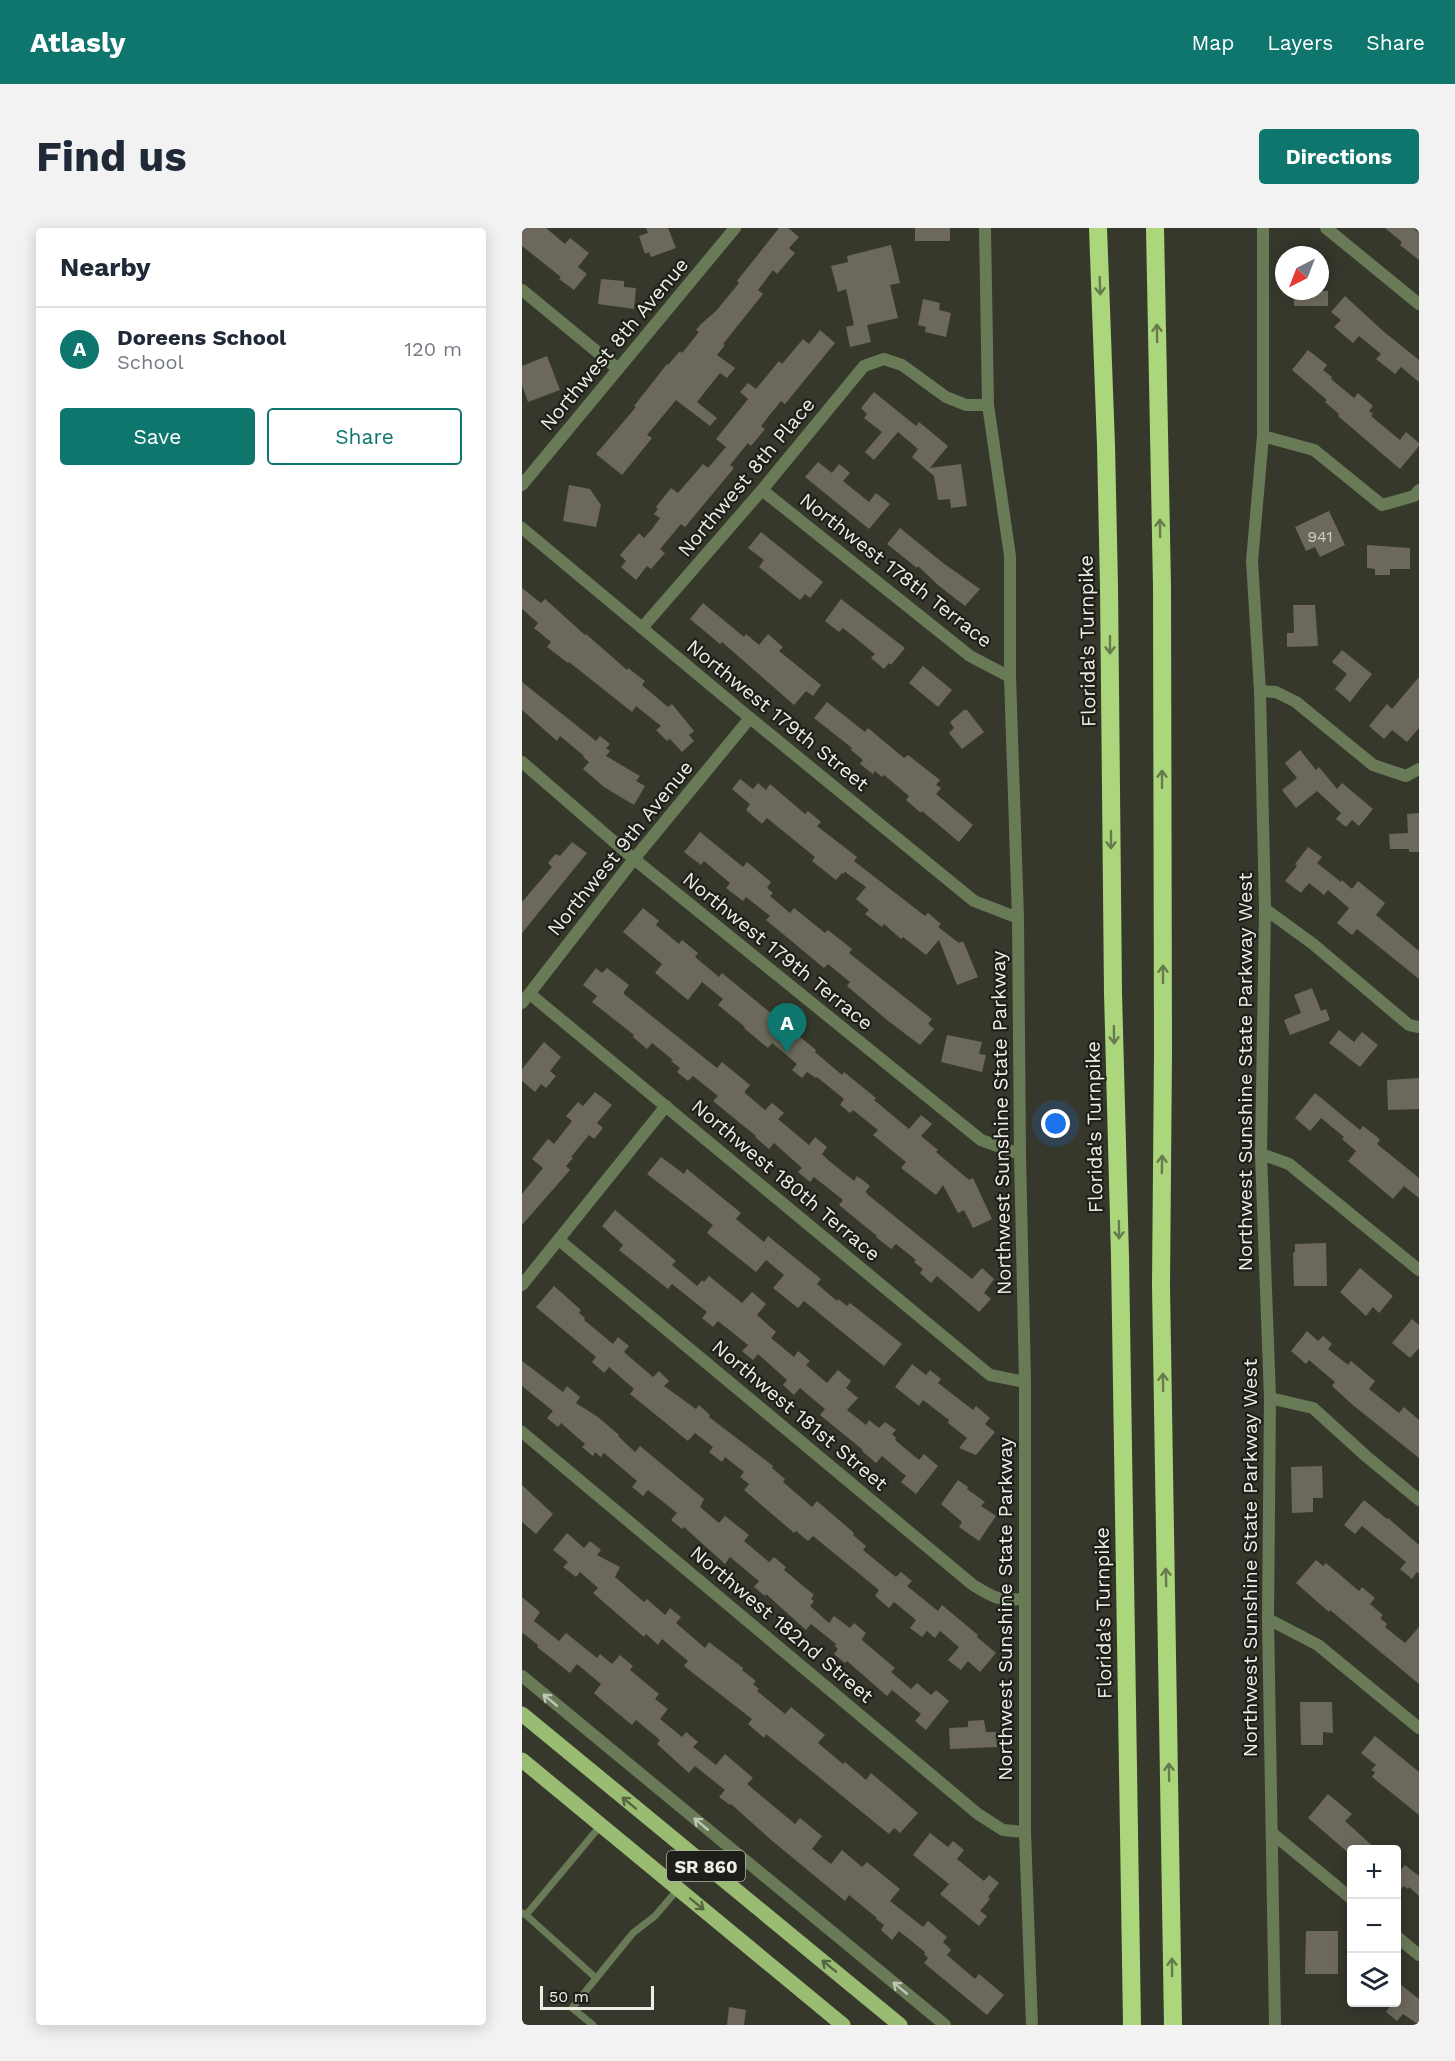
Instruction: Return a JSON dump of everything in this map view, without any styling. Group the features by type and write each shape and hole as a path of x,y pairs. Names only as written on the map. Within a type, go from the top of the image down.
{"highway":[{"name":"Florida's Turnpike","path":"1098,228 1110,586 1113,993 1120,1257 1132,2025"},
{"path":"1155,228 1162,586 1161,1285 1173,2025"}],"main road":[{"name":"SR 860","path":"522,1714 900,2025"},
{"name":"SR 860","path":"522,1760 843,2025"}],"street":[{"name":"Northwest 8th Avenue","path":"522,485 735,228"},
{"name":"Northwest Sunshine State Parkway","path":"985,228 988,405 1010,556 1010,677 1018,918 1025,1382 1025,1832 1031,2023"},
{"name":"Northwest Sunshine State Parkway West","path":"1263,228 1263,436 1252,561 1260,692 1265,909 1261,1154 1270,1398 1268,1619 1275,2025"},
{"path":"1326,228 1419,304"},
{"path":"522,290 618,369"},
{"name":"Northwest 8th Place","path":"642,628 762,490 864,366 884,358 902,365 946,397 966,405 988,405"},
{"path":"1263,436 1314,450 1382,506 1414,496 1419,490"},
{"name":"Northwest 178th Terrace","path":"762,490 970,657 1010,677"},
{"name":"Northwest 179th Street","path":"522,528 974,901 1018,918"},
{"path":"1260,692 1276,692 1296,702 1373,765 1406,776 1419,769"},
{"name":"Northwest 9th Avenue","path":"526,998 634,859 750,718"},
{"name":"Northwest 179th Terrace","path":"522,762 634,859 981,1140 1020,1155"},
{"path":"1265,909 1312,944 1409,1025 1419,1027"},
{"name":"Northwest 180th Terrace","path":"526,998 666,1106 990,1375 1025,1382"},
{"path":"522,1285 666,1106"},
{"path":"1261,1154 1289,1164 1419,1270"},
{"name":"Northwest 181st Street","path":"559,1240 973,1585 990,1596 1004,1601 1024,1599"},
{"path":"1270,1398 1313,1408 1419,1500"},
{"name":"Northwest 182nd Street","path":"522,1431 978,1814 1003,1830 1025,1832"},
{"path":"1268,1619 1318,1644 1419,1728"},
{"path":"522,1676 945,2025"},
{"path":"1273,1834 1347,1895"},
{"path":"1401,1940 1419,1955"}],"lane":[{"path":"596,1978 524,1914 601,1826"},
{"path":"593,2025 572,2008 633,1933 655,1916 678,1889"}],"building":[{"path":"522,228 546,228 565,244 570,238 589,253 578,267 587,274 574,290 522,246"},
{"path":"646,228 668,228 676,248 651,257 649,252 645,254 639,236 648,233"},
{"path":"779,228 788,228 799,237 789,248 795,253 777,274 773,270 758,290 763,294 723,344 725,345 717,355 735,368 727,378 720,373 697,402 717,418 710,426 676,400 647,435 652,438 622,475 596,454 636,407 634,406 667,364 680,351 682,353 699,332 696,330 716,311 739,283 737,281"},
{"path":"915,228 950,228 950,241 915,241"},
{"path":"1385,228 1413,228 1419,233 1419,260 1400,245 1402,242"},
{"path":"891,245 900,283 890,285 898,318 867,325 871,342 850,347 846,327 854,325 846,289 838,292 831,266 848,262 847,256"},
{"path":"601,279 624,281 624,287 636,288 634,309 598,304"},
{"path":"1345,296 1419,360 1419,382 1401,367 1395,374 1376,359 1381,354 1359,336 1353,343 1334,327 1341,320 1331,312"},
{"path":"923,299 940,303 939,310 951,313 946,337 925,332 926,327 918,325"},
{"path":"1294,300 1328,300 1328,306 1294,306"},
{"path":"820,330 835,343 785,404 781,401 761,426 765,429 751,446 748,443 730,465 734,468 685,527 681,524 660,549 665,553 651,569 647,566 636,580 621,567 626,561 620,555 639,533 644,538 652,529 660,518 654,514 658,509 656,507 671,488 678,493 703,464 708,468 726,447 716,439 748,399 740,392 748,383 756,389 779,361 782,364 803,339 809,344"},
{"path":"1308,350 1327,365 1323,370 1332,377 1331,379 1354,398 1358,393 1373,406 1369,411 1373,414 1371,416 1400,440 1406,432 1419,443 1400,469 1338,416 1339,414 1325,402 1327,400 1292,370"},
{"path":"547,356 560,390 528,402 522,385 522,366"},
{"path":"874,392 916,426 919,422 948,446 930,468 961,464 967,506 951,508 950,499 938,500 934,476 912,457 918,449 898,432 874,460 865,452 882,432 864,418 867,414 861,408"},
{"path":"818,462 832,473 839,464 850,473 843,481 869,502 876,493 890,504 869,529 805,477"},
{"path":"569,485 590,489 601,505 596,527 563,521"},
{"path":"1329,511 1345,545 1320,557 1315,547 1306,551 1295,527"},
{"path":"900,528 980,589 965,606 918,566 917,568 887,544"},
{"path":"761,532 823,582 810,598 805,594 800,600 759,567 764,560 748,548"},
{"path":"1367,545 1410,548 1410,569 1390,569 1390,575 1375,575 1375,569 1367,568"},
{"path":"522,588 541,603 545,599 627,670 628,668 645,681 642,685 668,707 672,704 694,731 689,735 694,741 682,752 670,739 667,741 656,730 661,726 636,706 632,712 547,647 551,642 534,628 538,623 522,609"},
{"path":"841,599 905,648 891,665 889,663 884,669 871,658 875,654 843,628 839,632 825,621"},
{"path":"703,603 744,637 746,634 759,645 768,634 783,647 779,651 821,685 813,696 806,691 794,705 722,642 720,644 690,619"},
{"path":"1293,605 1315,605 1318,646 1287,647 1287,633 1294,633"},
{"path":"1342,650 1372,674 1350,702 1335,689 1347,674 1332,662"},
{"path":"923,666 952,690 938,707 909,683"},
{"path":"1419,677 1419,728 1407,742 1392,730 1384,739 1369,726 1387,704 1392,709"},
{"path":"522,682 596,741 600,736 610,744 606,748 610,751 606,756 640,776 636,781 645,786 634,805 604,787 583,769 589,762 584,756 560,736 557,741 522,710"},
{"path":"827,702 865,732 868,728 904,758 908,755 940,780 936,785 941,788 936,794 973,825 959,842 906,800 909,796 884,775 882,777 875,771 873,774 860,764 863,760 851,750 852,748 814,718"},
{"path":"967,710 984,732 962,749 949,733 954,728 950,722"},
{"path":"1300,750 1316,770 1319,767 1337,789 1342,783 1373,809 1359,826 1352,820 1346,827 1336,819 1341,813 1317,791 1296,808 1282,790 1297,778 1285,763"},
{"path":"740,779 753,789 758,783 766,790 770,784 805,814 808,811 821,822 817,826 857,857 854,861 925,916 928,913 941,924 938,927 959,943 963,941 978,977 957,985 939,940 926,955 903,937 901,939 884,924 882,927 865,914 869,910 856,899 866,887 845,872 836,880 812,861 815,857 767,818 762,824 746,810 750,804 732,789"},
{"path":"1419,813 1419,852 1409,852 1409,849 1390,849 1389,834 1408,833 1407,814"},
{"path":"700,832 743,867 747,862 771,882 767,888 773,893 770,896 790,913 794,908 825,933 828,930 852,949 849,953 932,1019 928,1024 934,1029 920,1045 847,986 850,982 828,964 824,968 766,920 770,916 746,897 743,901 726,888 730,883 704,861 701,865 684,852"},
{"path":"572,842 587,853 522,933 522,902 552,867 548,863 552,858 556,854 560,856"},
{"path":"1308,847 1322,857 1317,863 1341,882 1342,880 1352,889 1358,881 1385,903 1376,915 1419,951 1419,979 1357,929 1352,935 1337,923 1349,908 1328,890 1324,895 1309,883 1301,893 1285,881"},
{"path":"643,908 659,921 656,925 679,944 682,940 698,953 695,957 719,977 722,973 816,1050 815,1052 842,1075 844,1072 876,1098 874,1100 909,1129 921,1115 932,1124 921,1136 969,1180 973,1178 992,1219 973,1228 964,1210 958,1213 943,1185 936,1195 901,1168 906,1162 873,1135 878,1130 853,1110 850,1113 840,1105 844,1099 817,1077 807,1072 802,1078 792,1070 797,1064 772,1043 768,1048 744,1028 718,1005 723,999 702,982 688,1000 655,973 662,964 623,932"},
{"path":"596,968 602,973 607,968 629,985 624,994 717,1068 722,1062 750,1085 745,1093 765,1110 772,1103 784,1113 778,1119 809,1145 815,1137 827,1147 822,1154 828,1160 854,1181 857,1176 864,1181 870,1186 866,1191 867,1194 972,1279 982,1268 994,1279 984,1293 991,1299 979,1312 937,1276 931,1283 920,1273 923,1269 914,1262 916,1260 896,1244 891,1249 876,1237 839,1205 843,1200 814,1177 810,1182 798,1172 802,1168 774,1143 769,1149 713,1101 718,1096 693,1076 688,1081 677,1072 680,1068 671,1061 673,1060 652,1043 647,1049 633,1037 634,1035 592,1002 597,996 583,985"},
{"path":"1312,988 1321,1011 1326,1009 1330,1020 1290,1035 1284,1020 1301,1013 1294,995"},
{"path":"1339,1030 1354,1042 1362,1032 1378,1045 1360,1067 1329,1043"},
{"path":"947,1035 982,1042 979,1054 986,1055 982,1072 941,1062"},
{"path":"544,1042 561,1057 550,1071 556,1076 546,1088 541,1084 535,1092 522,1081 522,1069"},
{"path":"1419,1078 1419,1109 1388,1110 1387,1080"},
{"path":"595,1092 612,1105 597,1123 603,1128 594,1139 589,1135 566,1166 570,1170 522,1225 522,1194 543,1168 532,1159 548,1139 554,1144 572,1121 566,1116 578,1102 583,1106"},
{"path":"1315,1093 1360,1130 1363,1126 1376,1136 1380,1140 1377,1144 1419,1178 1419,1198 1404,1186 1393,1199 1348,1161 1356,1151 1342,1139 1344,1137 1321,1118 1310,1131 1295,1118"},
{"path":"661,1157 684,1174 687,1169 741,1213 736,1219 764,1242 768,1236 821,1279 817,1284 837,1301 838,1299 847,1306 850,1303 902,1344 884,1366 804,1301 798,1308 773,1288 784,1275 766,1260 756,1272 707,1233 713,1225 647,1174"},
{"path":"615,1210 676,1261 672,1265 697,1286 709,1276 742,1303 752,1292 766,1304 757,1315 776,1332 771,1338 794,1357 798,1351 810,1361 806,1365 827,1383 838,1370 851,1381 846,1388 858,1398 847,1410 866,1425 869,1420 879,1428 885,1422 896,1430 892,1434 895,1440 919,1460 924,1454 938,1466 916,1494 901,1482 906,1476 882,1456 876,1463 820,1415 825,1409 800,1388 794,1395 783,1385 787,1380 758,1354 753,1360 742,1351 748,1345 718,1321 713,1327 702,1318 707,1312 672,1284 668,1289 619,1250 623,1245 602,1226"},
{"path":"1326,1243 1327,1286 1294,1286 1295,1244"},
{"path":"1360,1268 1393,1296 1379,1313 1373,1307 1366,1316 1340,1292"},
{"path":"554,1286 581,1310 579,1313 585,1318 584,1320 613,1344 618,1337 629,1346 624,1352 653,1377 659,1371 669,1381 664,1386 696,1409 699,1405 710,1415 709,1417 773,1466 772,1468 785,1479 783,1482 812,1507 817,1501 854,1533 853,1535 866,1546 863,1550 896,1577 901,1572 912,1581 907,1586 938,1611 942,1605 978,1635 977,1637 996,1653 980,1672 968,1661 961,1670 948,1660 959,1647 940,1631 935,1638 927,1631 922,1637 910,1628 916,1620 894,1602 889,1608 875,1596 879,1590 813,1536 808,1541 796,1531 794,1533 744,1490 749,1484 740,1477 744,1472 725,1457 722,1462 709,1452 713,1447 695,1433 688,1441 630,1394 634,1389 609,1367 604,1373 592,1362 596,1357 536,1307"},
{"path":"1412,1319 1419,1325 1419,1348 1410,1358 1392,1343"},
{"path":"1307,1331 1318,1341 1323,1336 1332,1344 1328,1349 1348,1365 1351,1361 1375,1381 1369,1389 1399,1413 1404,1407 1419,1420 1419,1458 1354,1406 1332,1386 1335,1382 1309,1360 1306,1364 1291,1351"},
{"path":"522,1361 563,1392 567,1386 580,1397 576,1403 598,1417 635,1452 640,1446 704,1499 700,1507 719,1523 725,1516 749,1535 744,1541 769,1562 774,1557 786,1567 784,1570 814,1595 811,1599 814,1601 810,1606 829,1623 834,1616 850,1628 854,1623 866,1633 863,1641 895,1668 891,1672 911,1689 917,1683 931,1695 936,1690 949,1701 926,1730 915,1721 921,1714 892,1690 887,1696 847,1661 845,1663 834,1654 838,1649 836,1644 811,1624 806,1630 766,1594 765,1596 754,1587 759,1581 730,1557 725,1564 684,1527 682,1529 671,1520 677,1513 648,1490 643,1496 632,1487 637,1481 604,1453 601,1457 595,1452 593,1456 582,1447 585,1444 561,1423 558,1427 547,1418 553,1411 522,1386"},
{"path":"912,1364 926,1375 930,1370 941,1379 938,1383 973,1410 976,1406 990,1418 985,1424 995,1432 976,1455 959,1448 967,1438 948,1423 949,1420 923,1400 919,1406 895,1387"},
{"path":"1322,1466 1323,1498 1313,1498 1313,1512 1292,1513 1291,1467"},
{"path":"958,1480 985,1502 981,1506 996,1516 979,1541 959,1527 962,1522 941,1504"},
{"path":"522,1485 553,1514 536,1534 522,1522"},
{"path":"1364,1500 1419,1545 1419,1574 1417,1572 1412,1579 1400,1569 1406,1562 1362,1526 1355,1534 1344,1525"},
{"path":"567,1533 584,1548 590,1541 601,1550 597,1555 620,1567 615,1577 644,1602 647,1599 665,1615 670,1608 681,1617 676,1623 705,1648 709,1642 743,1668 742,1670 756,1681 753,1684 759,1689 757,1691 785,1714 791,1707 825,1735 818,1743 843,1764 845,1762 866,1780 871,1773 918,1813 900,1833 894,1828 889,1834 766,1734 764,1738 748,1724 752,1719 684,1666 688,1661 662,1639 658,1645 646,1634 644,1637 593,1593 598,1588 580,1572 576,1577 563,1567 568,1562 553,1550"},
{"path":"1316,1560 1323,1566 1326,1563 1359,1591 1362,1587 1375,1598 1370,1604 1383,1615 1380,1618 1387,1624 1385,1627 1405,1643 1419,1627 1419,1684 1296,1583"},
{"path":"522,1597 540,1612 534,1621 559,1641 566,1633 597,1658 600,1654 612,1664 620,1655 633,1666 630,1670 659,1694 655,1699 668,1709 660,1719 682,1737 686,1732 698,1742 693,1747 716,1765 725,1754 753,1778 747,1784 795,1824 800,1818 822,1836 812,1849 831,1864 842,1850 862,1867 867,1862 900,1889 890,1901 923,1927 928,1921 947,1937 943,1942 951,1950 947,1955 975,1979 979,1974 1004,1995 987,2015 924,1963 928,1958 925,1952 899,1931 892,1940 881,1930 884,1925 877,1918 849,1895 845,1901 731,1804 719,1797 725,1790 695,1766 689,1773 657,1744 660,1740 636,1720 632,1725 603,1701 594,1693 601,1684 577,1664 570,1673 523,1633 522,1635"},
{"path":"1300,1702 1332,1702 1333,1733 1323,1732 1323,1745 1301,1745"},
{"path":"984,1720 986,1732 996,1732 997,1747 950,1749 949,1728 968,1727 968,1721"},
{"path":"1375,1736 1419,1772 1419,1815 1372,1777 1375,1772 1371,1770 1376,1765 1361,1753"},
{"path":"1328,1794 1352,1814 1345,1821 1371,1845 1347,1845 1347,1852 1308,1818"},
{"path":"930,1833 948,1847 953,1841 964,1850 957,1859 984,1881 989,1875 999,1883 980,1911 987,1916 979,1926 940,1894 949,1884 913,1855"},
{"path":"1405,1865 1419,1876 1419,1896 1409,1887 1408,1889 1404,1886 1401,1889 1401,1869"},
{"path":"1306,1931 1338,1931 1338,1974 1305,1974"},
{"path":"1401,1985 1419,1999 1419,2025 1403,2014 1397,2021 1386,2012 1390,2007 1401,2007"},
{"path":"729,2007 746,2010 744,2025 727,2025"}],"place":[{"name":"Doreens School","path":"787,1053"}]}
